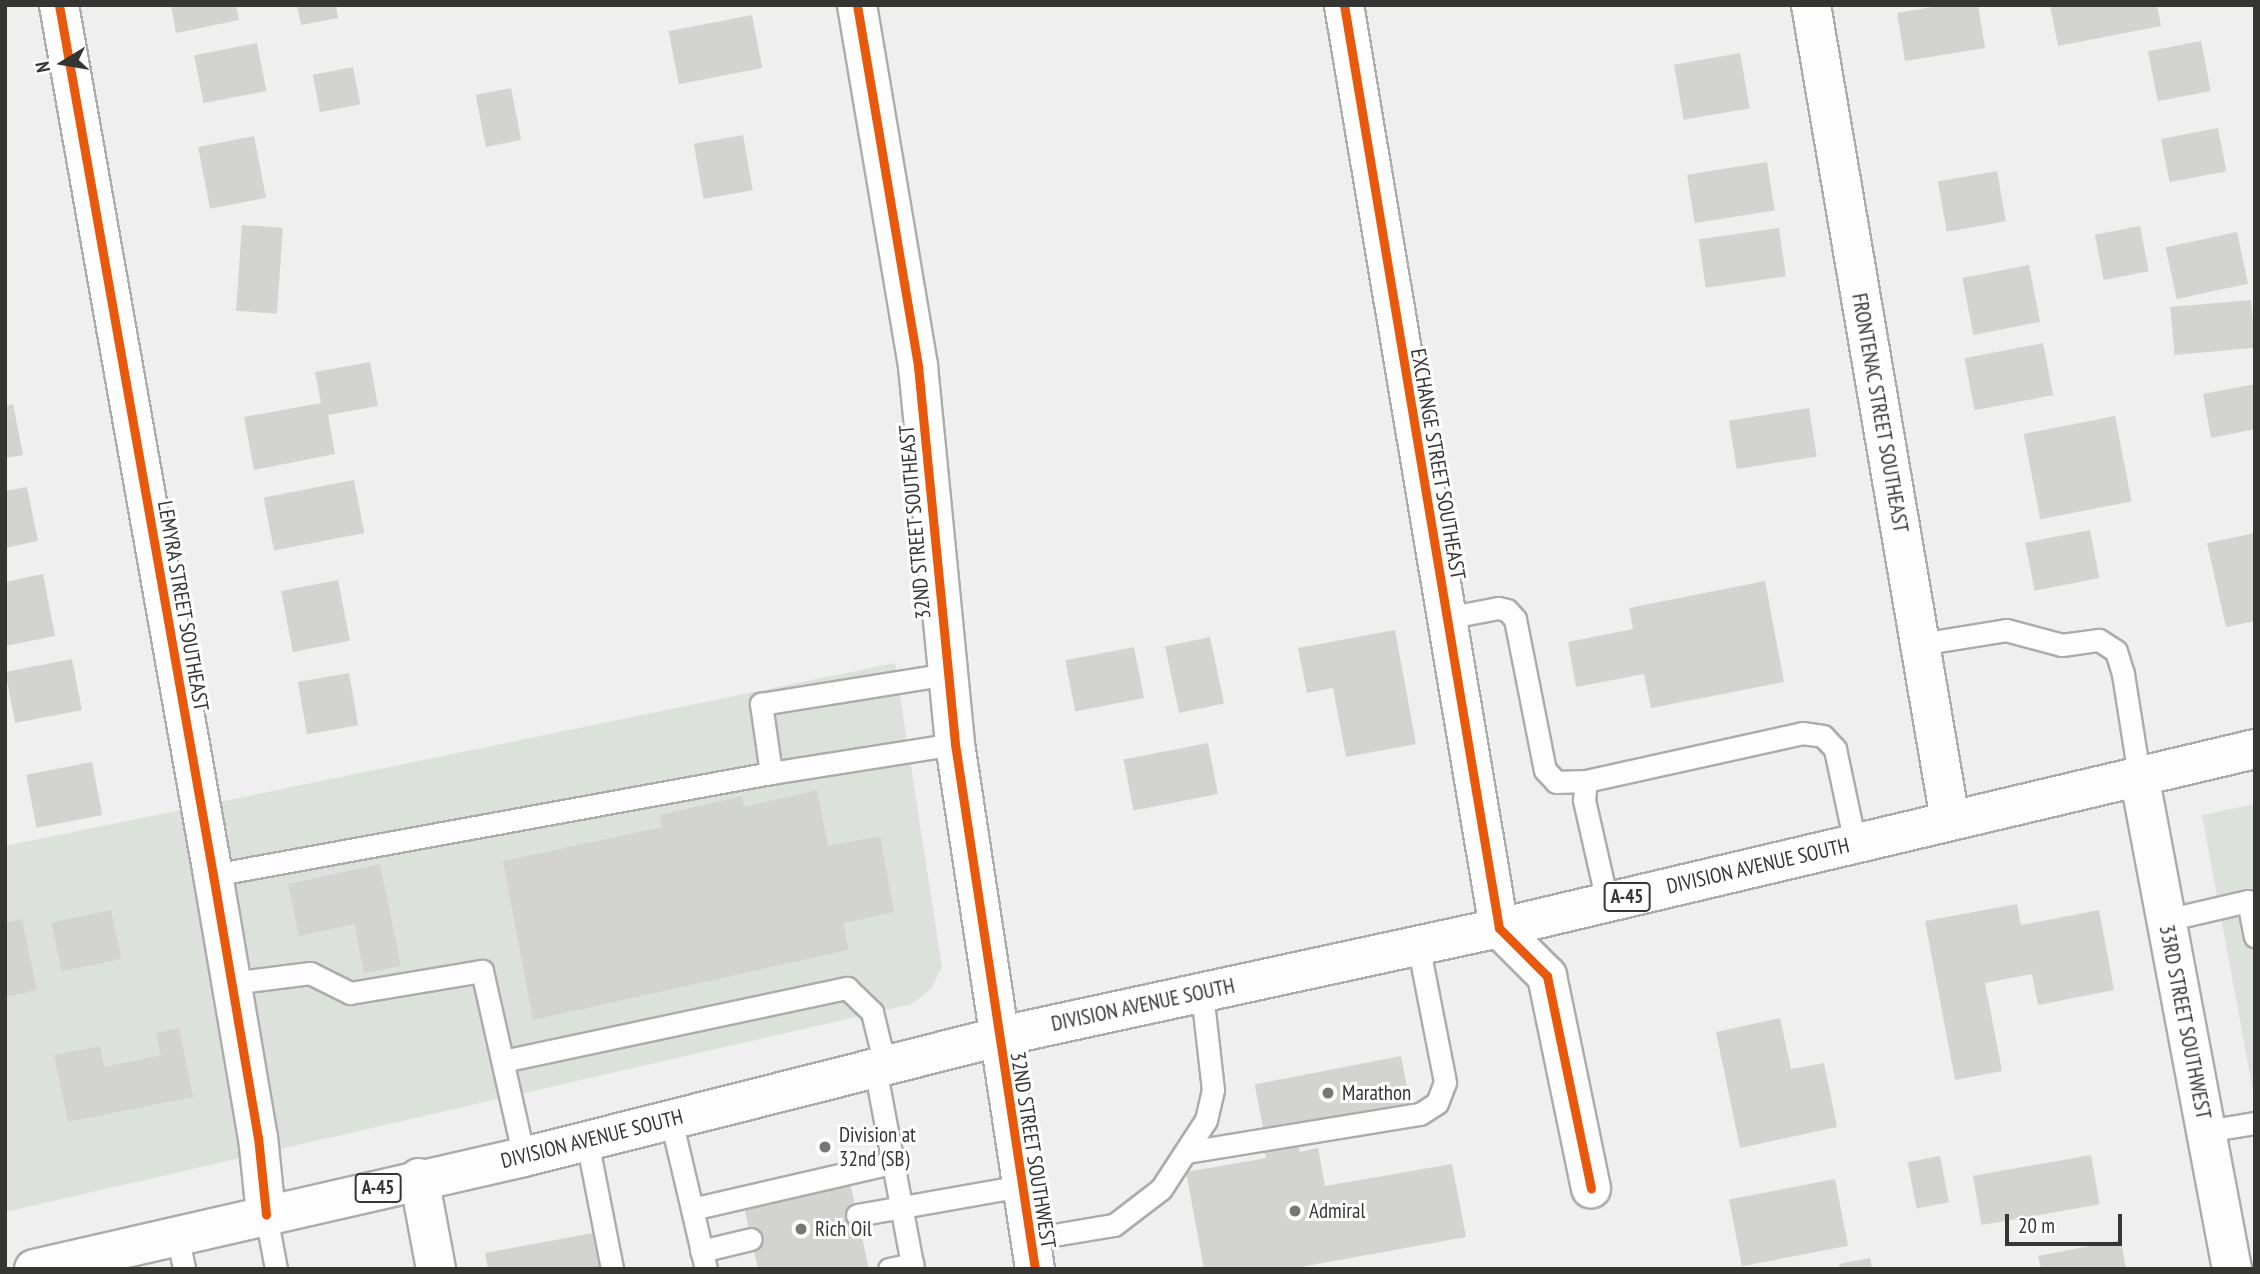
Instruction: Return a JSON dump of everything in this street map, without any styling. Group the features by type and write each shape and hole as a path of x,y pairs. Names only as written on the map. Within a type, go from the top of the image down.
{"street":[{"name":"LEMYRA STREET SOUTHEAST","path":"59,5 214,875 258,1137 265,1215"},
{"name":"32ND STREET SOUTHEAST","path":"857,5 918,366 955,744 997,1037"},
{"name":"EXCHANGE STREET SOUTHEAST","path":"1343,5 1499,928"},
{"name":"FRONTENAC STREET SOUTHEAST","path":"1811,5 1950,820"},
{"name":"DIVISION AVENUE SOUTH","path":"33,1269 180,1252 265,1215 419,1178 524,1157 997,1037 1499,928 2255,749"},
{"name":"33RD STREET SOUTHWEST","path":"2139,775 2232,1269"},
{"path":"1499,928 1547,976 1591,1189"},
{"name":"32ND STREET SOUTHWEST","path":"997,1037 1032,1254"},
{"path":"419,1178 436,1269"}],"lane":[{"path":"1446,618 1507,610 1515,619 1545,770 1556,782 1586,781 1802,733 1823,736 1835,749 1855,843"},
{"path":"1920,644 2006,630 2062,645 2099,640 2116,651 2123,674 2139,775"},
{"path":"771,773 761,704 948,674"},
{"path":"214,875 771,773 955,744"},
{"path":"1586,781 1584,800 1607,901"},
{"path":"2166,920 2248,901 2255,936"},
{"path":"1187,1152 1408,1117 1437,1103 1445,1082 1418,945"},
{"path":"231,984 310,973 350,993 482,971 524,1157"},
{"path":"503,1061 847,988 872,1012 913,1266 889,1269"},
{"path":"1032,1254 1114,1225 1161,1189 1187,1152 1206,1120 1213,1090 1202,993"},
{"path":"671,1120 704,1260 751,1239"},
{"path":"2206,1131 2255,1123"},
{"path":"587,1141 612,1269"},
{"path":"692,1209 895,1162"},
{"path":"857,1215 1021,1186"},
{"path":"265,1215 275,1269"}],"shaded area":[{"path":"895,663 942,967 931,989 912,1004 5,1212 5,846"},
{"path":"2255,804 2255,1102 2202,815"}],"building":[{"path":"171,5 236,5 239,20 176,33"},
{"path":"297,5 336,5 338,18 301,25"},
{"path":"1944,5 1978,5 1985,48 1905,61 1897,13"},
{"path":"2050,5 2157,5 2161,26 2058,46"},
{"path":"752,15 762,68 679,84 669,31"},
{"path":"2201,41 2211,91 2158,101 2148,51"},
{"path":"257,43 266,91 204,103 194,55"},
{"path":"1740,53 1750,108 1684,120 1674,65"},
{"path":"353,67 360,104 320,112 313,75"},
{"path":"511,88 521,140 486,147 476,95"},
{"path":"2218,128 2226,171 2169,182 2161,139"},
{"path":"743,135 753,190 703,199 694,144"},
{"path":"254,136 266,198 210,209 198,147"},
{"path":"1767,162 1775,210 1695,223 1687,175"},
{"path":"1997,171 2006,221 1947,232 1938,181"},
{"path":"242,225 283,228 277,314 236,311"},
{"path":"2140,226 2149,271 2104,280 2095,235"},
{"path":"1779,228 1786,277 1706,288 1699,239"},
{"path":"2237,232 2248,284 2177,299 2166,247"},
{"path":"2029,265 2040,322 1973,335 1962,278"},
{"path":"2251,300 2255,348 2174,355 2170,307"},
{"path":"2043,343 2053,395 1975,410 1964,358"},
{"path":"370,362 378,406 328,415 335,454 254,470 244,417 321,403 315,372"},
{"path":"2255,384 2255,429 2211,438 2203,394"},
{"path":"13,404 23,455 5,458 5,406"},
{"path":"1809,408 1817,456 1737,469 1729,421"},
{"path":"2115,416 2132,501 2040,519 2024,434"},
{"path":"354,480 364,533 274,551 264,498"},
{"path":"27,487 38,541 5,548 5,491"},
{"path":"2090,530 2099,578 2035,591 2025,543"},
{"path":"2255,533 2255,621 2226,627 2207,543"},
{"path":"43,574 55,636 5,646 5,582"},
{"path":"338,580 350,641 293,652 281,591"},
{"path":"1765,581 1784,682 1651,708 1644,674 1576,687 1568,642 1633,629 1629,608"},
{"path":"1395,630 1416,744 1346,757 1333,688 1307,693 1298,648"},
{"path":"1210,637 1224,704 1179,713 1165,647"},
{"path":"1134,647 1144,698 1075,711 1065,660"},
{"path":"72,659 82,710 15,723 5,672"},
{"path":"349,673 358,725 307,734 298,682"},
{"path":"1208,743 1218,794 1134,810 1124,759"},
{"path":"92,762 102,815 37,828 26,775"},
{"path":"817,790 828,846 880,836 894,912 844,923 848,950 533,1020 503,861 662,827 660,815 742,796 744,807"},
{"path":"380,864 401,966 364,973 354,924 299,936 288,884"},
{"path":"2017,904 2021,925 2099,910 2114,990 2038,1005 2032,974 1985,983 2002,1071 1955,1080 1925,921"},
{"path":"111,910 121,959 62,972 51,923"},
{"path":"22,919 37,990 5,997 5,923"},
{"path":"1780,1018 1791,1069 1824,1063 1837,1127 1740,1148 1716,1032"},
{"path":"179,1028 193,1097 68,1122 54,1055 100,1046 104,1067 161,1055 156,1033"},
{"path":"1401,1056 1411,1109 1265,1137 1255,1084"},
{"path":"1298,1144 1300,1152 1318,1148 1325,1186 1452,1164 1466,1237 1290,1269 1204,1269 1186,1172 1266,1158 1264,1149"},
{"path":"2091,1155 2100,1204 1982,1225 1973,1176"},
{"path":"1940,1156 1949,1202 1917,1208 1908,1162"},
{"path":"849,1178 869,1269 758,1269 743,1202"},
{"path":"1835,1179 1848,1246 1742,1266 1729,1200"},
{"path":"593,1233 600,1269 488,1269 485,1253"},
{"path":"2121,1240 2126,1269 2041,1269 2038,1256"},
{"path":"1870,1258 1872,1269 1840,1269 1839,1264"}],"cycle path":[{"path":"59,5 258,1137 266,1215"},
{"path":"857,5 918,366 955,744 1035,1269"},
{"path":"1344,5 1499,928 1547,976 1591,1189"}],"place":[{"name":"Marathon","path":"1328,1093"},
{"name":"Division at 32nd (SB)","path":"825,1147"},
{"name":"Admiral","path":"1295,1211"},
{"name":"Rich Oil","path":"801,1229"}]}
